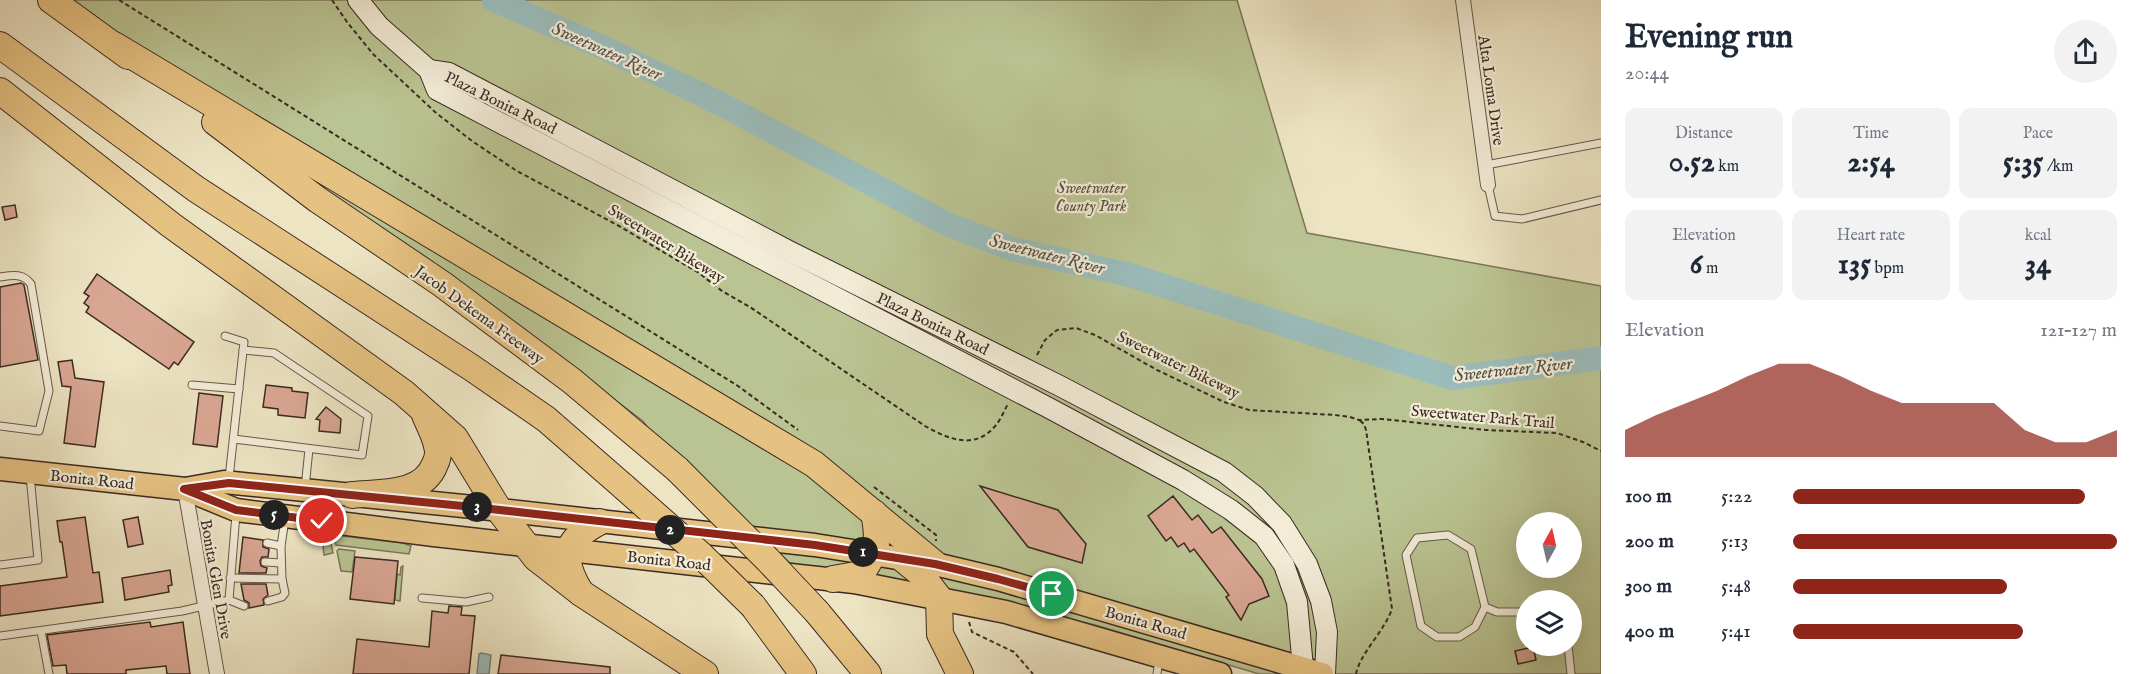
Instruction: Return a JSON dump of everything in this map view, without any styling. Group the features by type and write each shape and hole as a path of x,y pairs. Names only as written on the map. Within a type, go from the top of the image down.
{"highway":[{"name":"Jacob Dekema Freeway","path":"51,0 318,200 442,284 572,381 677,470 768,560 817,612 868,674"},
{"path":"0,45 196,189 472,368 546,419 701,555 753,606 803,674"},
{"path":"114,45 814,464 935,564"},
{"path":"0,91 171,225 404,393 454,438 499,510 536,558 581,593 705,674"},
{"path":"352,495 407,490 427,478 438,456 437,446 422,409"},
{"path":"833,579 861,574 874,554 878,533 874,513"},
{"path":"581,593 573,580 569,549 572,541 580,532 599,522"},
{"path":"904,560 950,601 940,634 960,674"}],"main road":[{"name":"Plaza Bonita Road","path":"358,0 379,26 429,70 437,90 1048,408 1183,480 1231,510 1264,536 1284,565 1297,602 1314,672"},
{"name":"Plaza Bonita Road","path":"429,70 449,73 791,252 1060,386 1224,472 1256,496 1281,524 1307,564 1321,601 1327,632 1314,672"},
{"name":"Bonita Road","path":"0,470 184,489 229,483 305,490 815,545 874,554 935,564 998,579 1314,672"},
{"name":"Bonita Road","path":"184,489 236,510 833,579 1006,612 1159,665 1220,674"}],"street":[{"name":"Alta Loma Drive","path":"1463,0 1488,185"},
{"name":"Bonita Glen Drive","path":"184,489 217,674"}],"lane":[{"path":"1486,165 1601,143"},
{"path":"1488,185 1495,216 1522,219 1601,200"},
{"path":"0,278 20,275 31,284 49,391 39,431 0,426"},
{"path":"225,336 244,342 229,483"},
{"path":"234,439 362,455 368,416 274,353 243,350"},
{"path":"192,385 239,389"},
{"path":"305,490 309,449"},
{"path":"0,565 38,560 30,473"},
{"path":"229,600 230,578 237,539 236,510"},
{"path":"268,601 282,597 285,592 282,579 281,546 285,516"},
{"path":"1448,535 1472,549 1485,607 1475,627 1459,637 1437,637 1421,626 1406,555 1418,538 1448,535"},
{"path":"267,543 281,546"},
{"path":"266,562 281,563"},
{"path":"230,578 282,579"},
{"path":"422,598 466,602 489,597"},
{"path":"0,636 206,606 229,600 244,606"},
{"path":"1485,607 1497,612 1516,612"},
{"path":"41,631 49,674"},
{"path":"1570,656 1572,674"}],"path":[{"path":"119,0 738,386 803,434"},
{"name":"Sweetwater Bikeway","path":"332,0 359,38 417,96 450,124 517,171 619,226 699,273 722,291 750,307 925,426 946,438 959,441 972,440 995,426 1008,404"},
{"name":"Sweetwater Bikeway","path":"1037,354 1045,340 1057,330 1076,328 1095,335 1157,370 1224,402 1249,410 1335,415 1359,420"},
{"path":"1356,674 1358,663 1382,630 1392,609 1366,430 1364,424 1359,420"},
{"name":"Sweetwater Park Trail","path":"1359,420 1557,433 1601,451"},
{"path":"867,482 936,535 935,564"},
{"path":"950,601 972,632 1014,652 1033,674"}],"green space":[{"name":"Sweetwater County Park","path":"51,0 1237,0 1307,233 1601,286 1601,674 1259,674 1095,625 985,598 874,576 790,563 751,525 677,469 643,421 478,297"},
{"path":"329,534 333,553 324,555 322,536"},
{"path":"334,535 403,543 411,546 409,554 336,545"},
{"path":"339,549 355,551 352,572 341,571 337,551"},
{"path":"403,566 400,601 395,600 397,574 400,575"}],"water":[{"path":"481,653 491,655 489,674 477,674"}],"building":[{"path":"15,205 17,217 5,220 2,207"},
{"path":"97,274 194,342 178,365 174,362 169,369 86,312 89,307 84,303 89,296 84,293"},
{"path":"21,283 24,285 38,360 0,367 0,287"},
{"path":"72,360 75,378 104,382 95,447 64,443 71,387 62,386 58,362"},
{"path":"266,385 292,388 292,391 308,393 305,418 278,415 278,409 263,407"},
{"path":"199,393 223,396 217,447 193,444"},
{"path":"326,407 341,419 340,433 319,431 320,420 316,419"},
{"path":"980,486 1058,510 1086,544 1082,563 1028,547"},
{"path":"1173,496 1192,520 1198,515 1212,533 1221,527 1262,579 1269,596 1249,604 1241,620 1226,597 1229,595 1194,549 1190,552 1184,543 1178,547 1171,537 1166,541 1148,516"},
{"path":"85,517 93,573 99,572 103,602 0,616 0,586 67,577 57,521"},
{"path":"138,517 143,544 128,547 123,520"},
{"path":"243,537 263,540 263,547 269,549 268,557 262,557 260,561 261,566 267,568 266,573 239,573"},
{"path":"355,557 398,561 394,604 350,599"},
{"path":"170,570 172,585 168,586 169,592 125,600 122,578"},
{"path":"241,584 266,584 268,595 263,599 264,605 249,608 249,603 244,600"},
{"path":"449,606 462,607 461,615 475,616 469,674 353,674 357,639 429,647 432,611 448,613"},
{"path":"150,622 151,627 183,622 190,674 167,674 166,666 126,670 126,674 67,674 66,665 53,666 47,635"},
{"path":"501,655 610,667 610,674 498,674"},
{"path":"1516,656 1535,656 1536,660 1518,664"}],"waterway":[{"name":"Sweetwater River","path":"494,0 602,47 717,102 949,225 1013,249 1130,275 1452,378 1601,358"}],"route":[{"path":"322,521 236,510 184,489 224,482 815,545 935,564 1052,594"}]}
